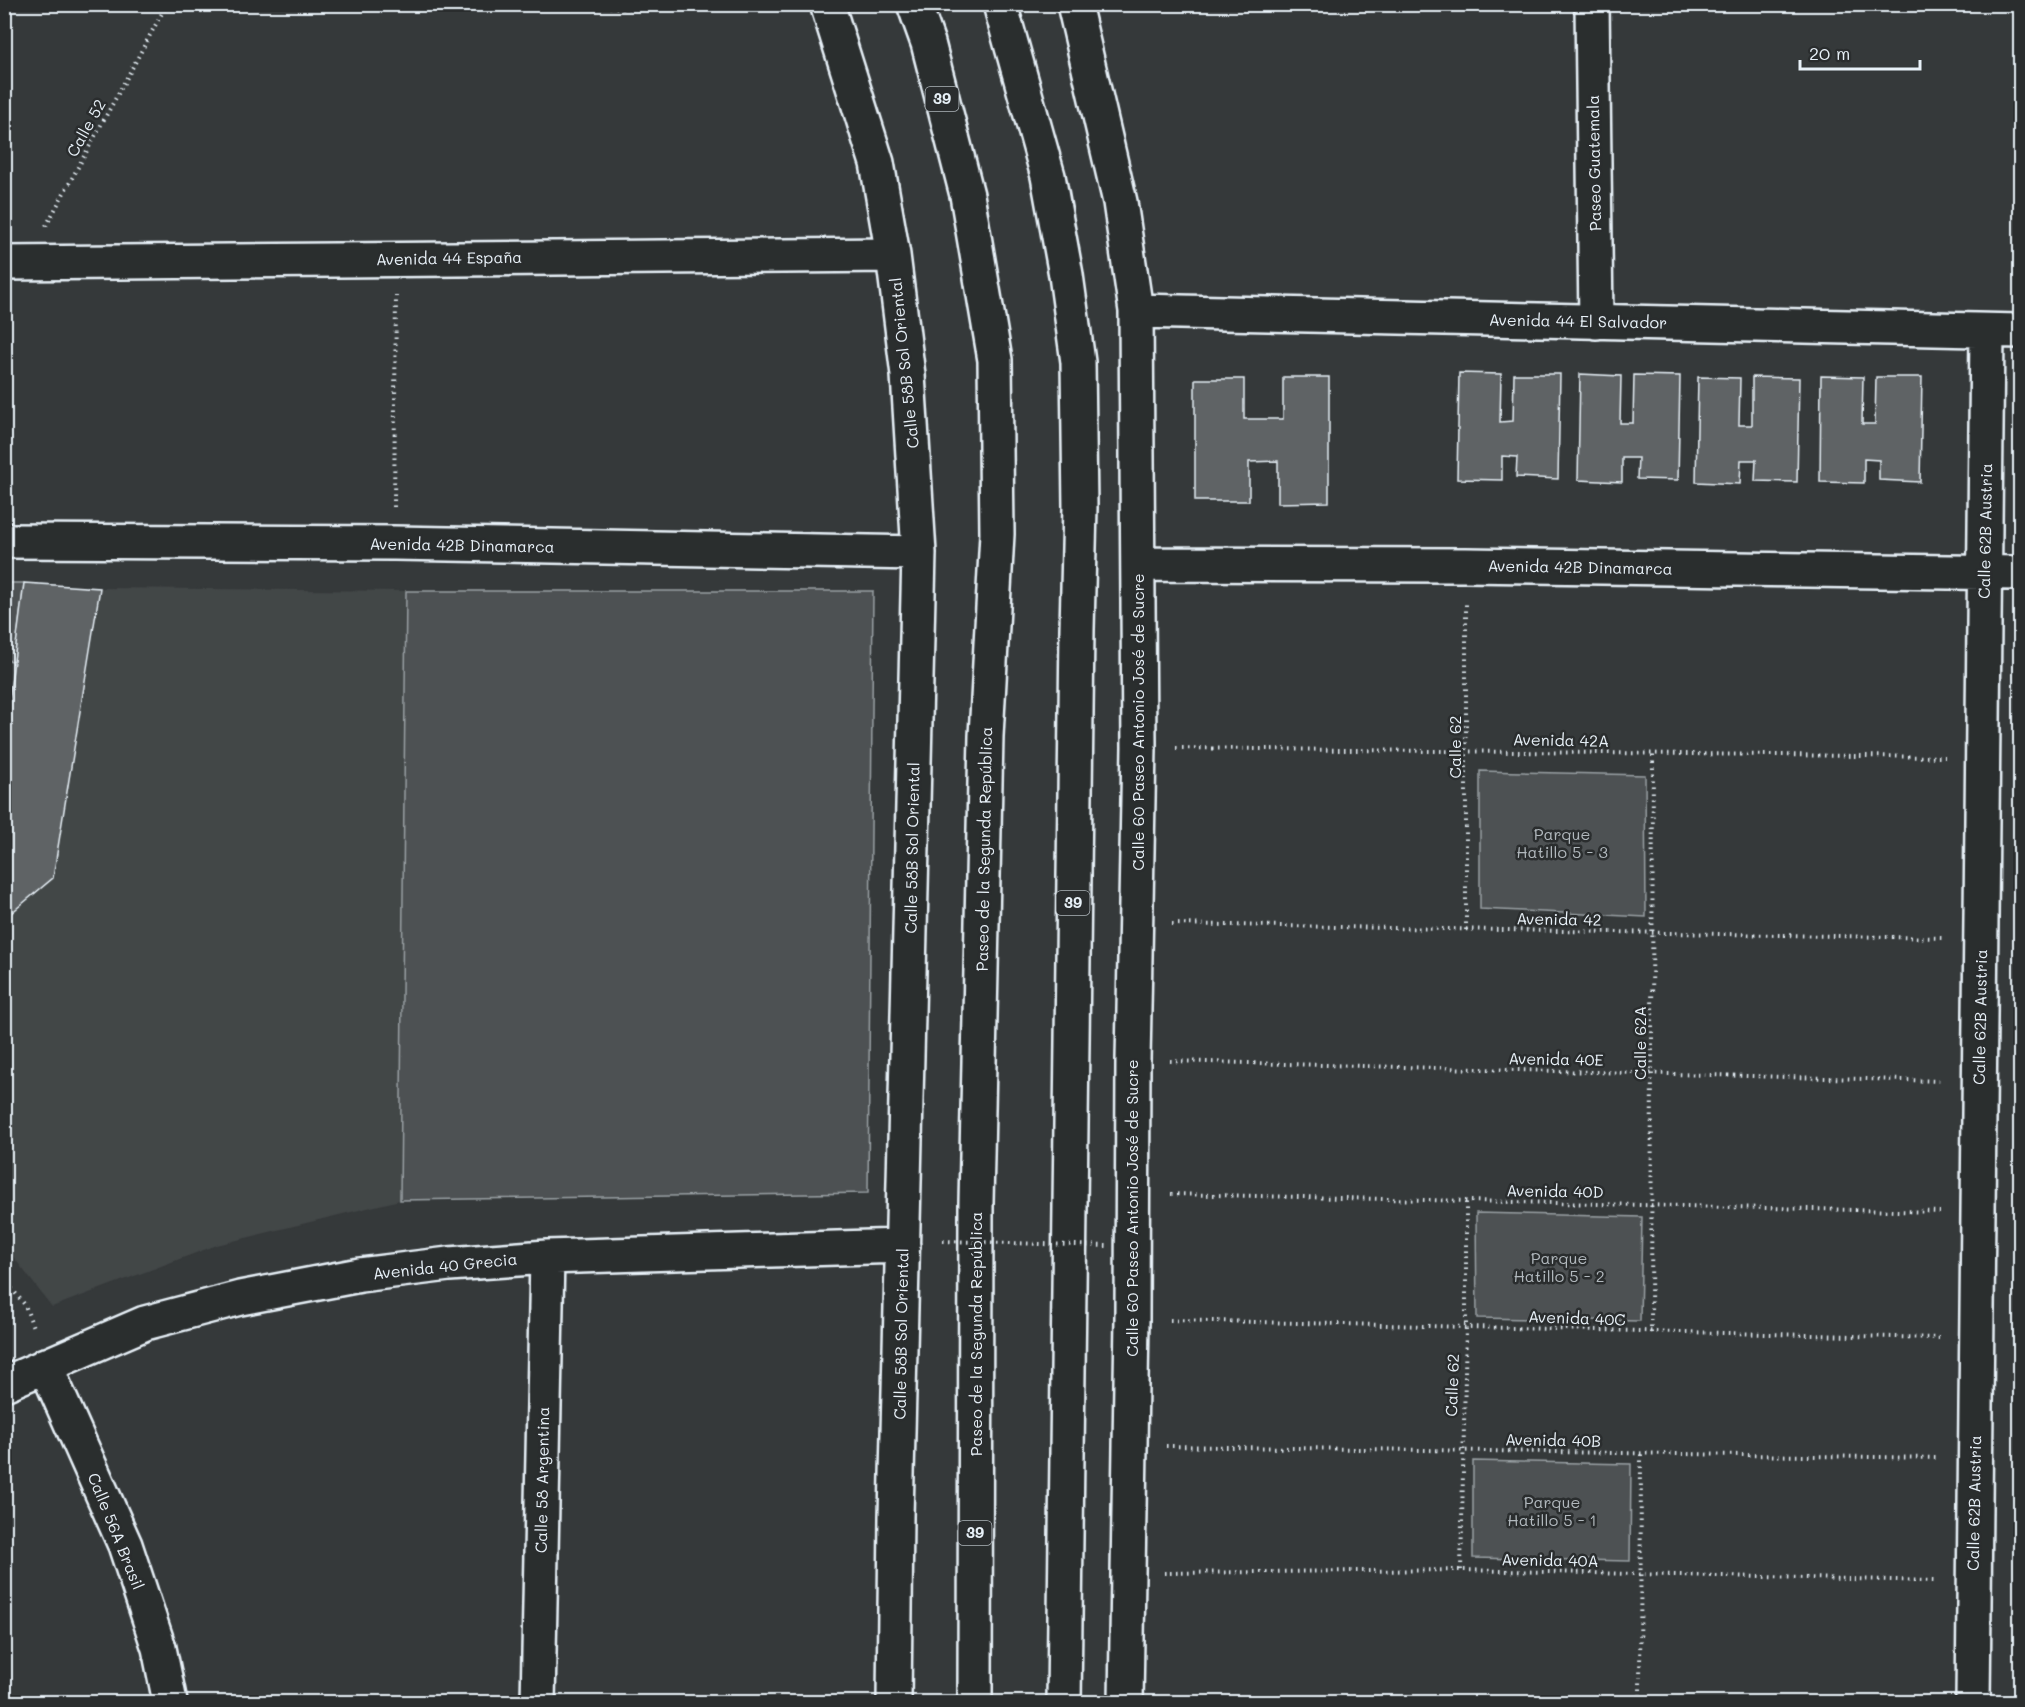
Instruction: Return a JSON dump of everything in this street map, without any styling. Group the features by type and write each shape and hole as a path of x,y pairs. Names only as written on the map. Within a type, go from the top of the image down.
{"main road":[{"name":"Calle 58B Sol Oriental","path":"827,4 877,163 893,255 908,375 919,554 903,1188 894,1702"},
{"name":"Paseo de la Segunda República","path":"914,4 928,43 967,195 995,360 997,534 986,736 976,1203 975,1702"},
{"name":"39","path":"1000,4 1048,176 1066,275 1078,362 1080,507 1064,1702"},
{"name":"Calle 60 Paseo Antonio José de Sucre","path":"1074,4 1120,202 1136,311 1139,747 1133,1060 1130,1445"},
{"name":"Paseo Guatemala","path":"1592,4 1596,322"},
{"name":"Avenida 44 España","path":"15,263 893,255"},
{"name":"Avenida 44 El Salvador","path":"1136,311 2020,331"},
{"name":"Calle 62B Austria","path":"1973,1702 1987,331"},
{"name":"Avenida 42B Dinamarca","path":"4,541 394,543 919,554"},
{"name":"Avenida 42B Dinamarca","path":"1139,564 1466,565 2020,573"},
{"name":"Avenida 40 Grecia","path":"4,1384 145,1323 240,1298 372,1273 449,1263 547,1257 903,1246"},
{"name":"Calle 58 Argentina","path":"538,1702 547,1257"},
{"name":"Calle 56A Brasil","path":"45,1365 125,1545 159,1648 170,1702"},
{"path":"1126,1702 1126,1573 1130,1445"}],"path":[{"name":"Calle 52","path":"15,263 167,4"},
{"path":"592,4 623,8 705,4"},
{"path":"394,543 396,259"},
{"name":"Calle 62","path":"1466,565 1466,930"},
{"name":"Avenida 42A","path":"1139,747 1982,757"},
{"name":"Calle 62A","path":"1651,1333 1653,753"},
{"name":"Avenida 42","path":"1136,924 1982,939"},
{"name":"Avenida 40E","path":"1133,1060 1978,1082"},
{"name":"Avenida 40D","path":"1132,1193 1977,1212"},
{"name":"Calle 62","path":"1461,1570 1466,1201"},
{"path":"943,1241 1108,1246"},
{"path":"4,1279 25,1305 45,1365"},
{"name":"Avenida 40C","path":"1132,1319 1466,1326 1651,1333 1976,1338"},
{"name":"Avenida 40B","path":"1130,1445 1975,1458"},
{"path":"1640,1702 1641,1453"},
{"name":"Avenida 40A","path":"1126,1573 1461,1570 1973,1582"}],"shaded area":[{"path":"100,588 406,591 400,1200 217,1245 52,1307 5,1246 5,919 53,877"}],"green space":[{"path":"5,583 24,583 14,661 5,660"},
{"path":"406,591 873,591 868,1193 400,1200"},
{"name":"Parque Hatillo 5 - 3","path":"1480,771 1645,775 1646,917 1480,909"},
{"name":"Parque Hatillo 5 - 2","path":"1476,1213 1642,1217 1640,1321 1477,1318"},
{"name":"Parque Hatillo 5 - 1","path":"1473,1461 1631,1464 1630,1561 1473,1558"}],"building":[{"path":"1459,373 1501,374 1500,422 1513,421 1514,374 1560,374 1558,479 1516,477 1517,457 1502,456 1502,480 1457,479"},
{"path":"1580,374 1621,376 1620,423 1633,423 1634,375 1680,376 1678,480 1637,479 1638,458 1622,458 1622,482 1578,480"},
{"path":"1821,376 1863,377 1862,424 1875,424 1876,377 1922,377 1920,482 1879,480 1879,460 1864,459 1864,483 1820,482"},
{"path":"1283,377 1329,377 1329,502 1278,503 1278,461 1249,462 1249,501 1195,501 1195,379 1244,379 1244,419 1283,419"},
{"path":"1698,377 1740,378 1739,425 1752,425 1752,377 1799,378 1797,482 1755,481 1756,460 1741,460 1740,484 1696,482"},
{"path":"24,583 100,588 53,878 4,919 4,739"}]}
